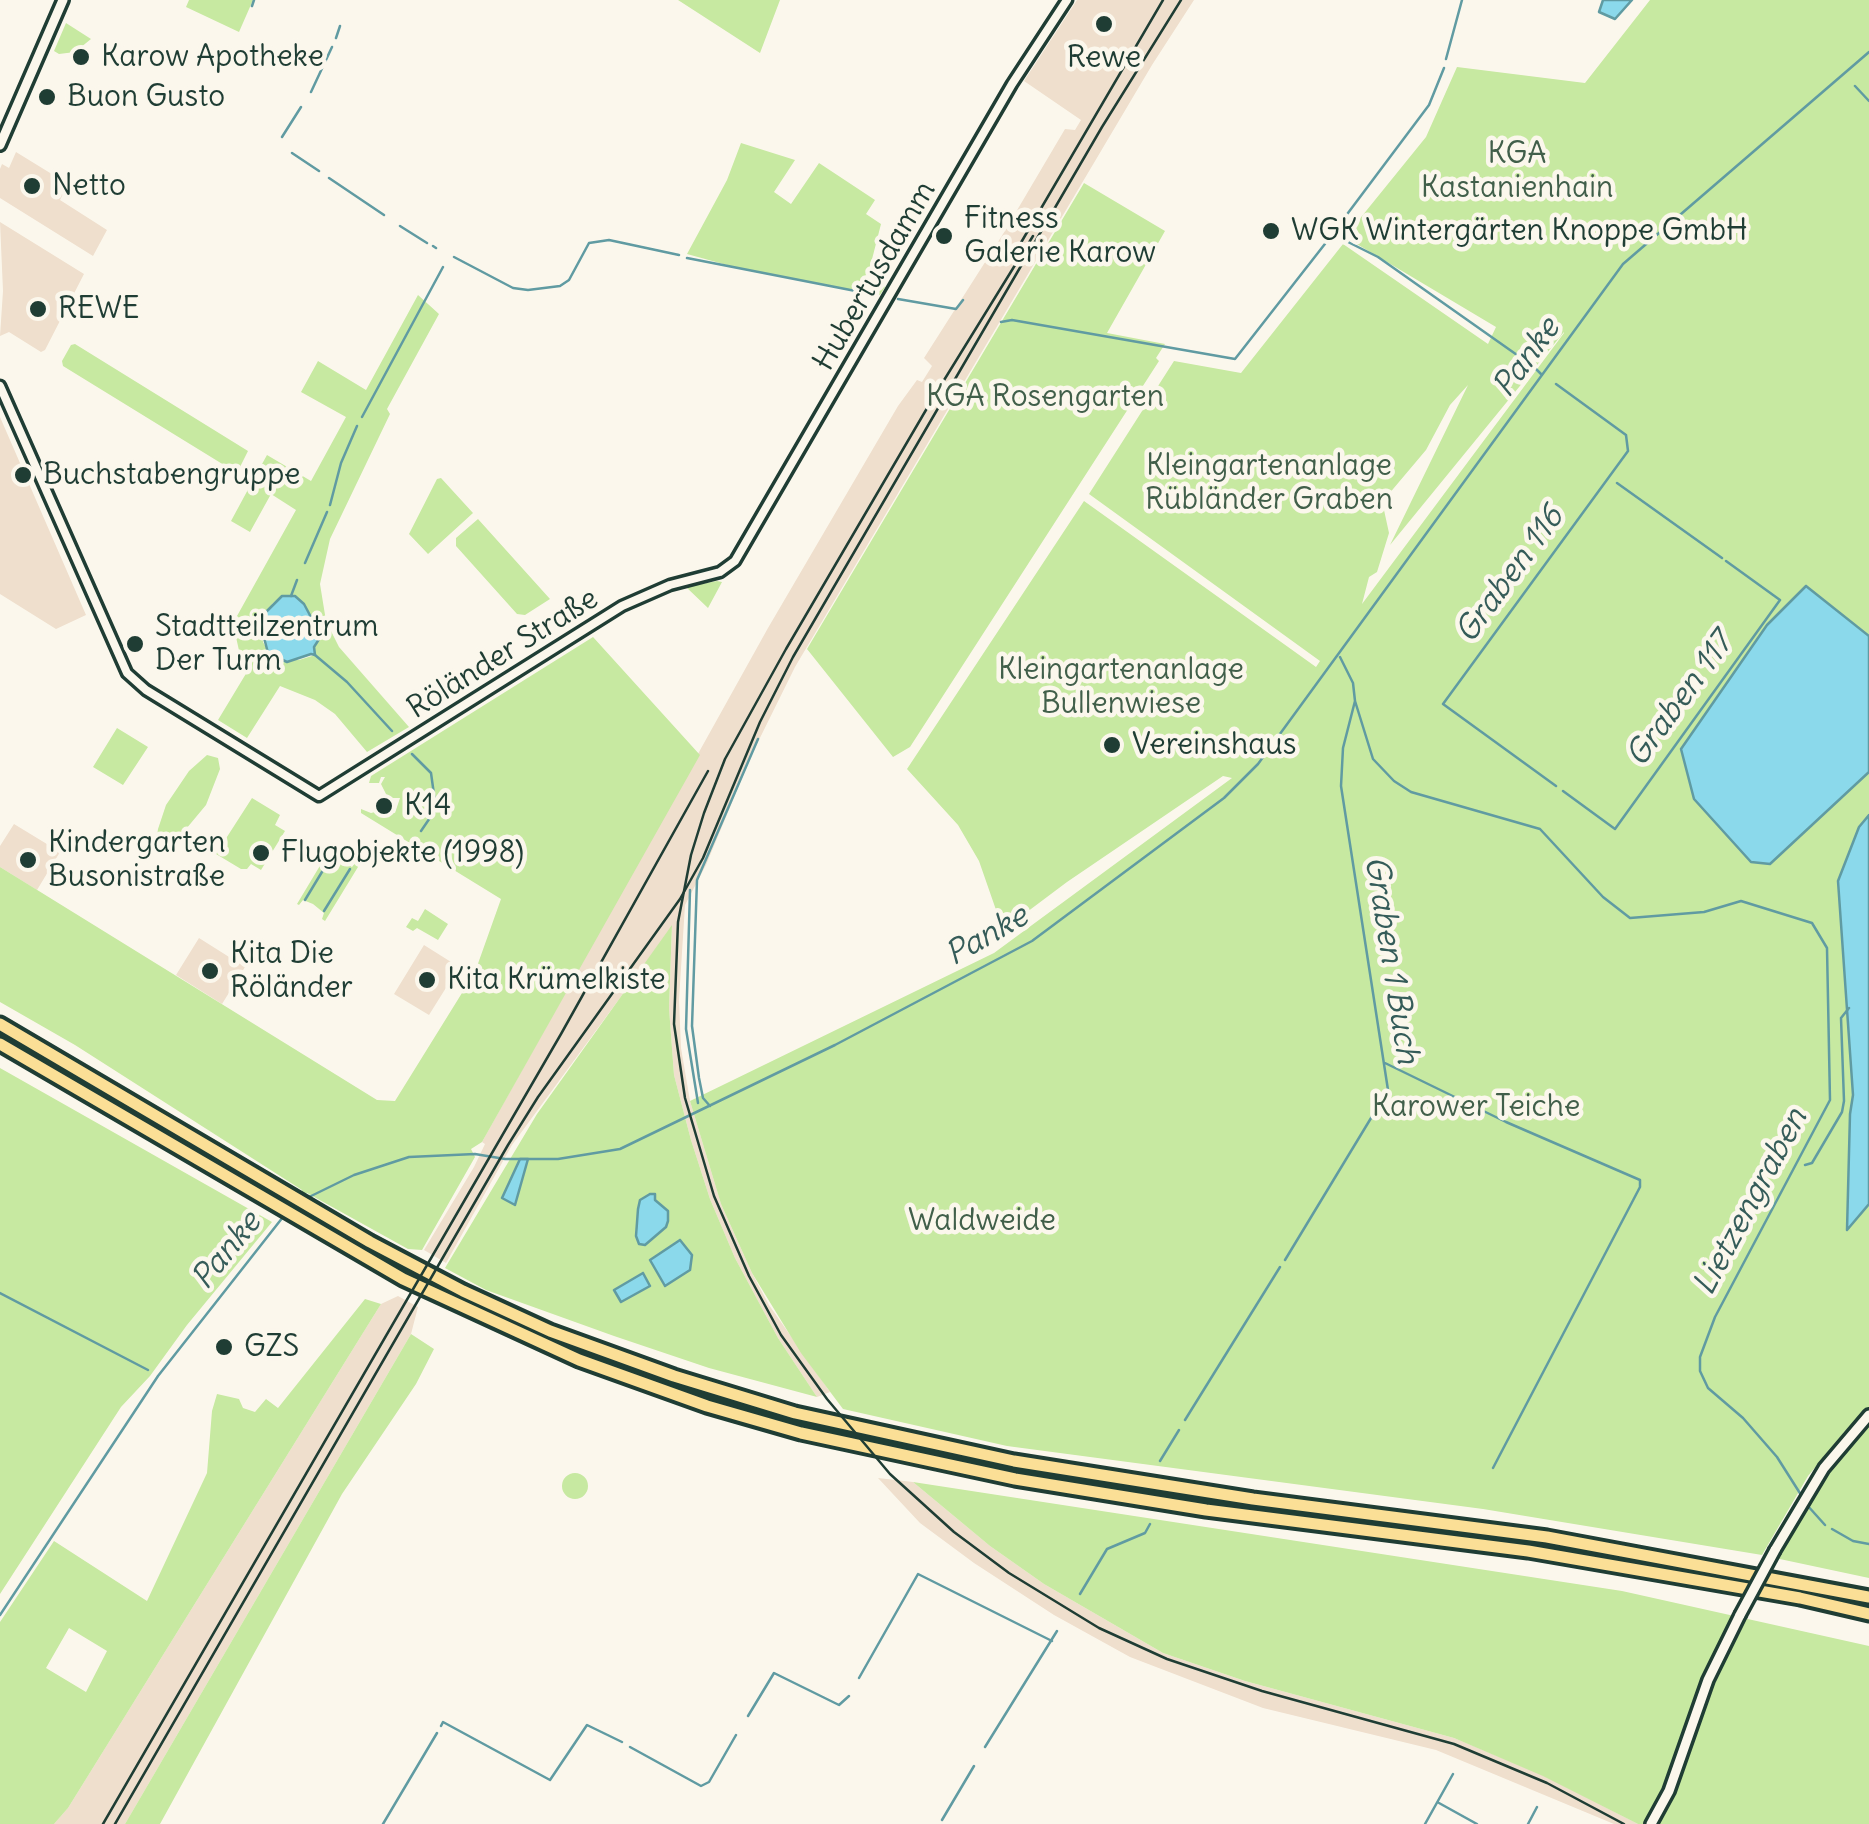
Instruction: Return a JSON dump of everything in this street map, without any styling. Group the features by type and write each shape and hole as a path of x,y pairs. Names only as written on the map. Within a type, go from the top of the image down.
{"highway":[{"path":"0,1024 302,1202 463,1291 550,1330 674,1376 795,1413 1014,1461 1253,1499 1547,1537 1869,1597"},
{"path":"0,1044 403,1279 580,1360 706,1406 801,1433 1034,1482 1206,1510 1528,1551 1800,1598 1869,1614"}],"main road":[{"path":"0,145 64,0"},
{"path":"1650,1824 1669,1791 1708,1680 1740,1615 1804,1500 1836,1451 1869,1415"}],"street":[{"name":"Hubertusdamm","path":"720,572 735,562 744,548 1009,89 1067,0"},
{"name":"Röländer Straße","path":"0,386 127,673 146,690 319,796 622,606 670,584 720,572"}],"shaded area":[{"path":"1077,0 1194,0 795,667 685,905 679,1000 681,1048 690,1101 721,1204 752,1273 769,1305 830,1392 817,1397 778,1338 735,1258 691,1140 674,1075 669,1008 672,927 512,1145 446,1263 424,1250 474,1167 485,1144 482,1142 768,628 898,406 932,366 924,358 1065,129 1075,130 1081,120 1024,81"},
{"path":"16,152 68,184 60,200 107,230 93,256 0,198 0,169 2,164 9,168"},
{"path":"0,222 84,274 41,352 9,332 0,336"},
{"path":"0,417 86,615 56,629 0,594"},
{"name":"Kindergarten Busonistraße","path":"14,824 60,852 37,890 0,867 0,846"},
{"name":"Kita Die Röländer","path":"199,938 245,967 222,1004 176,975"},
{"name":"Kita Krümelkiste","path":"424,945 459,967 429,1015 394,994"},
{"path":"398,1296 418,1307 411,1334 125,1824 54,1824 68,1808 381,1304"},
{"path":"878,1478 913,1482 990,1546 1044,1584 1163,1653 1245,1681 1454,1738 1543,1775 1638,1824 1614,1824 1436,1750 1263,1708 1130,1657 1054,1615 974,1563 920,1523"}],"green space":[{"path":"189,0 253,0 239,32 186,7"},
{"path":"678,0 780,0 760,53"},
{"name":"Karower Teiche","path":"1650,0 1869,0 1869,1408 1808,1476 1762,1555 1483,1509 1007,1446 843,1409 801,1353 752,1273 721,1204 690,1101 994,953 1232,778 1223,776 1003,930 979,861 958,825 907,769 1084,501 1316,667 1320,661 1089,494 1174,361 1241,373 1343,244 1488,344 1496,327 1345,237 1426,137 1457,67 1585,83","holes":["1564,332 1362,604 1369,577 1377,572 1389,533 1384,510 1388,495 1426,450 1450,405 1468,385 1390,545"]},
{"path":"66,23 91,39 75,52 59,54 54,51"},
{"path":"741,143 795,160 774,192 791,204 819,163 875,200 866,214 881,224 868,275 885,287 880,295 745,270 687,254 727,180"},
{"name":"KGA Rosengarten","path":"1084,183 1165,231 1107,333 1165,344 1156,358 1159,361 910,747 893,757 807,649"},
{"path":"418,295 439,314 387,409 390,414 330,539 320,584 326,621 339,647 409,727 367,752 335,714 315,700 280,686 247,738 218,720 250,667 240,655 234,628 296,510 271,494 250,532 231,521 251,484 262,489 252,482 267,455 311,481 346,417 301,392 318,361 366,390","holes":["291,595 304,604 321,636 314,647 315,655 278,660 263,642 272,604"]},
{"path":"75,344 248,451 237,473 63,366 62,361"},
{"path":"441,478 473,513 428,554 409,534"},
{"path":"478,519 550,599 525,615 517,614 456,546 456,538"},
{"path":"722,582 708,608 686,587"},
{"path":"593,637 700,755 482,1142 471,1149 475,1157 422,1250 408,1249 307,1193 301,1196 302,1190 75,1045 0,1002 0,867 377,1100 395,1101 475,972 501,899 361,813 361,809 395,813 400,798 388,798 381,784 385,777 379,783 369,783 371,776"},
{"path":"117,728 148,747 123,785 93,767"},
{"path":"207,755 218,758 220,769 206,805 176,841 164,844 157,836 166,805 189,771"},
{"path":"252,798 280,815 275,825 285,831 261,870 251,864 241,869 216,854"},
{"path":"330,849 334,851 332,856 358,867 325,921 324,913 313,904 303,900 297,904"},
{"path":"425,909 448,924 438,940 417,928 413,931 406,927 412,918 418,921"},
{"path":"672,925 669,1008 674,1075 691,1140 735,1258 778,1338 817,1397 709,1368 614,1336 486,1290 445,1268 537,1114","holes":["680,1240 692,1255 690,1269 663,1284 650,1260"]},
{"path":"0,1068 272,1222 121,1407 0,1594"},
{"path":"365,1299 381,1304 68,1808 54,1824 0,1824 0,1622 54,1541 147,1601 207,1473 217,1394 239,1399 243,1408 255,1412 266,1399 278,1408","holes":["69,1628 107,1651 86,1692 46,1668"]},
{"path":"411,1334 434,1349 416,1384 342,1494 160,1824 125,1824"},
{"path":"1869,1421 1869,1578 1775,1558 1822,1476"},
{"path":"575,1473 584,1477 588,1486 584,1495 575,1499 566,1495 562,1486 566,1477"},
{"path":"913,1482 1622,1591 1869,1646 1869,1824 1638,1824 1543,1776 1454,1738 1245,1681 1163,1653 1044,1584 990,1546"}],"water":[{"path":"1603,0 1632,0 1615,19 1599,12"},
{"path":"1806,586 1869,636 1869,772 1770,864 1751,862 1694,799 1681,749 1767,625"},
{"path":"282,596 295,596 304,604 321,636 314,647 315,655 287,662 268,653 261,626 266,612"},
{"path":"1869,815 1869,1204 1847,1230 1853,1095 1838,881 1859,827"},
{"path":"520,1159 528,1159 515,1205 502,1198"},
{"path":"655,1194 655,1200 668,1211 668,1221 645,1245 639,1244 636,1236 638,1209 640,1200"},
{"path":"680,1240 692,1255 690,1270 665,1286 650,1260"},
{"path":"643,1273 650,1286 621,1302 614,1290"}],"waterway":[{"path":"252,6 254,0"},
{"path":"1446,59 1462,0"},
{"path":"336,38 340,26"},
{"path":"311,92 332,47"},
{"name":"Panke","path":"305,1199 354,1175 409,1157 475,1154 505,1159 558,1159 620,1149 835,1045 1032,941 1224,798 1258,764 1623,264 1869,52"},
{"path":"1336,229 1429,105 1444,68"},
{"path":"1855,86 1869,101"},
{"path":"282,137 301,107"},
{"path":"292,153 319,171"},
{"path":"329,178 384,215"},
{"path":"400,226 427,243"},
{"path":"454,257 513,288 528,290 560,286 569,280 589,243 609,240 679,255"},
{"path":"1001,322 1012,320 1235,359 1328,240"},
{"path":"1344,240 1378,257 1527,362"},
{"path":"687,258 876,295"},
{"path":"362,417 443,267"},
{"path":"898,299 956,309 963,300"},
{"name":"Graben 116","path":"1533,366 1542,375"},
{"name":"Graben 116","path":"1556,384 1626,435 1628,451 1443,704 1556,786"},
{"path":"330,505 341,463 357,426"},
{"name":"Graben 117","path":"1617,483 1722,558"},
{"path":"305,563 327,512"},
{"name":"Graben 117","path":"1563,791 1615,829 1780,600 1726,561"},
{"path":"291,596 297,580"},
{"path":"315,655 347,682 392,731"},
{"name":"Lietzengraben","path":"1340,657 1353,683 1373,759 1411,792 1540,829 1603,897 1630,918 1704,912 1741,901 1812,923 1827,948 1830,1100 1715,1317 1700,1357 1700,1371 1708,1388 1743,1418 1777,1457 1803,1498"},
{"name":"Graben 1 Buch","path":"1285,1260 1388,1090 1341,786 1343,748 1355,701"},
{"path":"710,1106 703,1098 692,1026 697,880 758,739"},
{"path":"412,754 431,773 436,809 421,831"},
{"path":"305,900 331,857"},
{"path":"324,911 350,869"},
{"path":"690,890 686,1029 698,1103"},
{"path":"1805,1165 1812,1163 1842,1112 1841,1018 1849,1008"},
{"path":"1385,1063 1506,1122 1640,1180 1640,1187 1493,1468"},
{"name":"Panke","path":"0,1615 158,1376 283,1217"},
{"name":"Graben 1 Buch","path":"1185,1420 1280,1267"},
{"path":"0,1293 148,1370"},
{"name":"Graben 1 Buch","path":"1160,1461 1179,1430"},
{"name":"Lietzengraben","path":"1807,1505 1825,1525"},
{"name":"Graben 1 Buch","path":"1080,1594 1107,1549 1145,1533 1150,1524"},
{"name":"Lietzengraben","path":"1832,1529 1853,1541 1869,1544"},
{"path":"859,1678 918,1574 1052,1641"},
{"name":"Graben 1 Buch","path":"985,1747 1057,1631"},
{"path":"748,1716 774,1673 839,1705 849,1696"},
{"path":"441,1726 443,1722 550,1780 587,1725 622,1742"},
{"path":"383,1824 437,1733"},
{"path":"630,1747 701,1786 709,1782 736,1735"},
{"name":"Graben 1 Buch","path":"942,1820 974,1766"},
{"path":"1425,1824 1453,1774"},
{"path":"1439,1803 1477,1824"},
{"path":"1528,1824 1537,1807"}],"tram line":[{"path":"115,1824 508,1145 680,899 703,858 760,722 793,657 1102,127 1181,0"}],"railway":[{"path":"1019,246 1163,0"},
{"path":"1033,236 786,649 725,759 704,813 678,922 674,1024 685,1098 714,1196 749,1276 781,1335 827,1399 890,1474 954,1532 1009,1573 1099,1628 1167,1659 1262,1691 1454,1744 1547,1783 1624,1824"},
{"path":"103,1824 561,1034 708,771"}],"place":[{"name":"Rewe","path":"1104,24"},
{"name":"Karow Apotheke","path":"81,57"},
{"name":"Buon Gusto","path":"47,97"},
{"name":"Netto","path":"32,186"},
{"name":"WGK Wintergärten Knoppe GmbH","path":"1271,231"},
{"name":"Fitness Galerie Karow","path":"944,236"},
{"name":"REWE","path":"38,309"},
{"name":"Buchstabengruppe","path":"23,475"},
{"name":"Stadtteilzentrum Der Turm","path":"135,644"},
{"name":"Vereinshaus","path":"1112,745"},
{"name":"K14","path":"384,806"},
{"name":"Flugobjekte (1998)","path":"261,853"},
{"name":"Kindergarten Busonistraße","path":"28,860"},
{"name":"Kita Die Röländer","path":"210,971"},
{"name":"Kita Krümelkiste","path":"427,980"},
{"name":"GZS","path":"224,1347"}],"park label":[{"name":"KGA Kastanienhain","path":"1517,171"},
{"name":"Kleingartenanlage Rübländer Graben","path":"1269,483"},
{"name":"Kleingartenanlage Bullenwiese","path":"1121,687"},
{"name":"Waldweide","path":"982,1221"}]}
